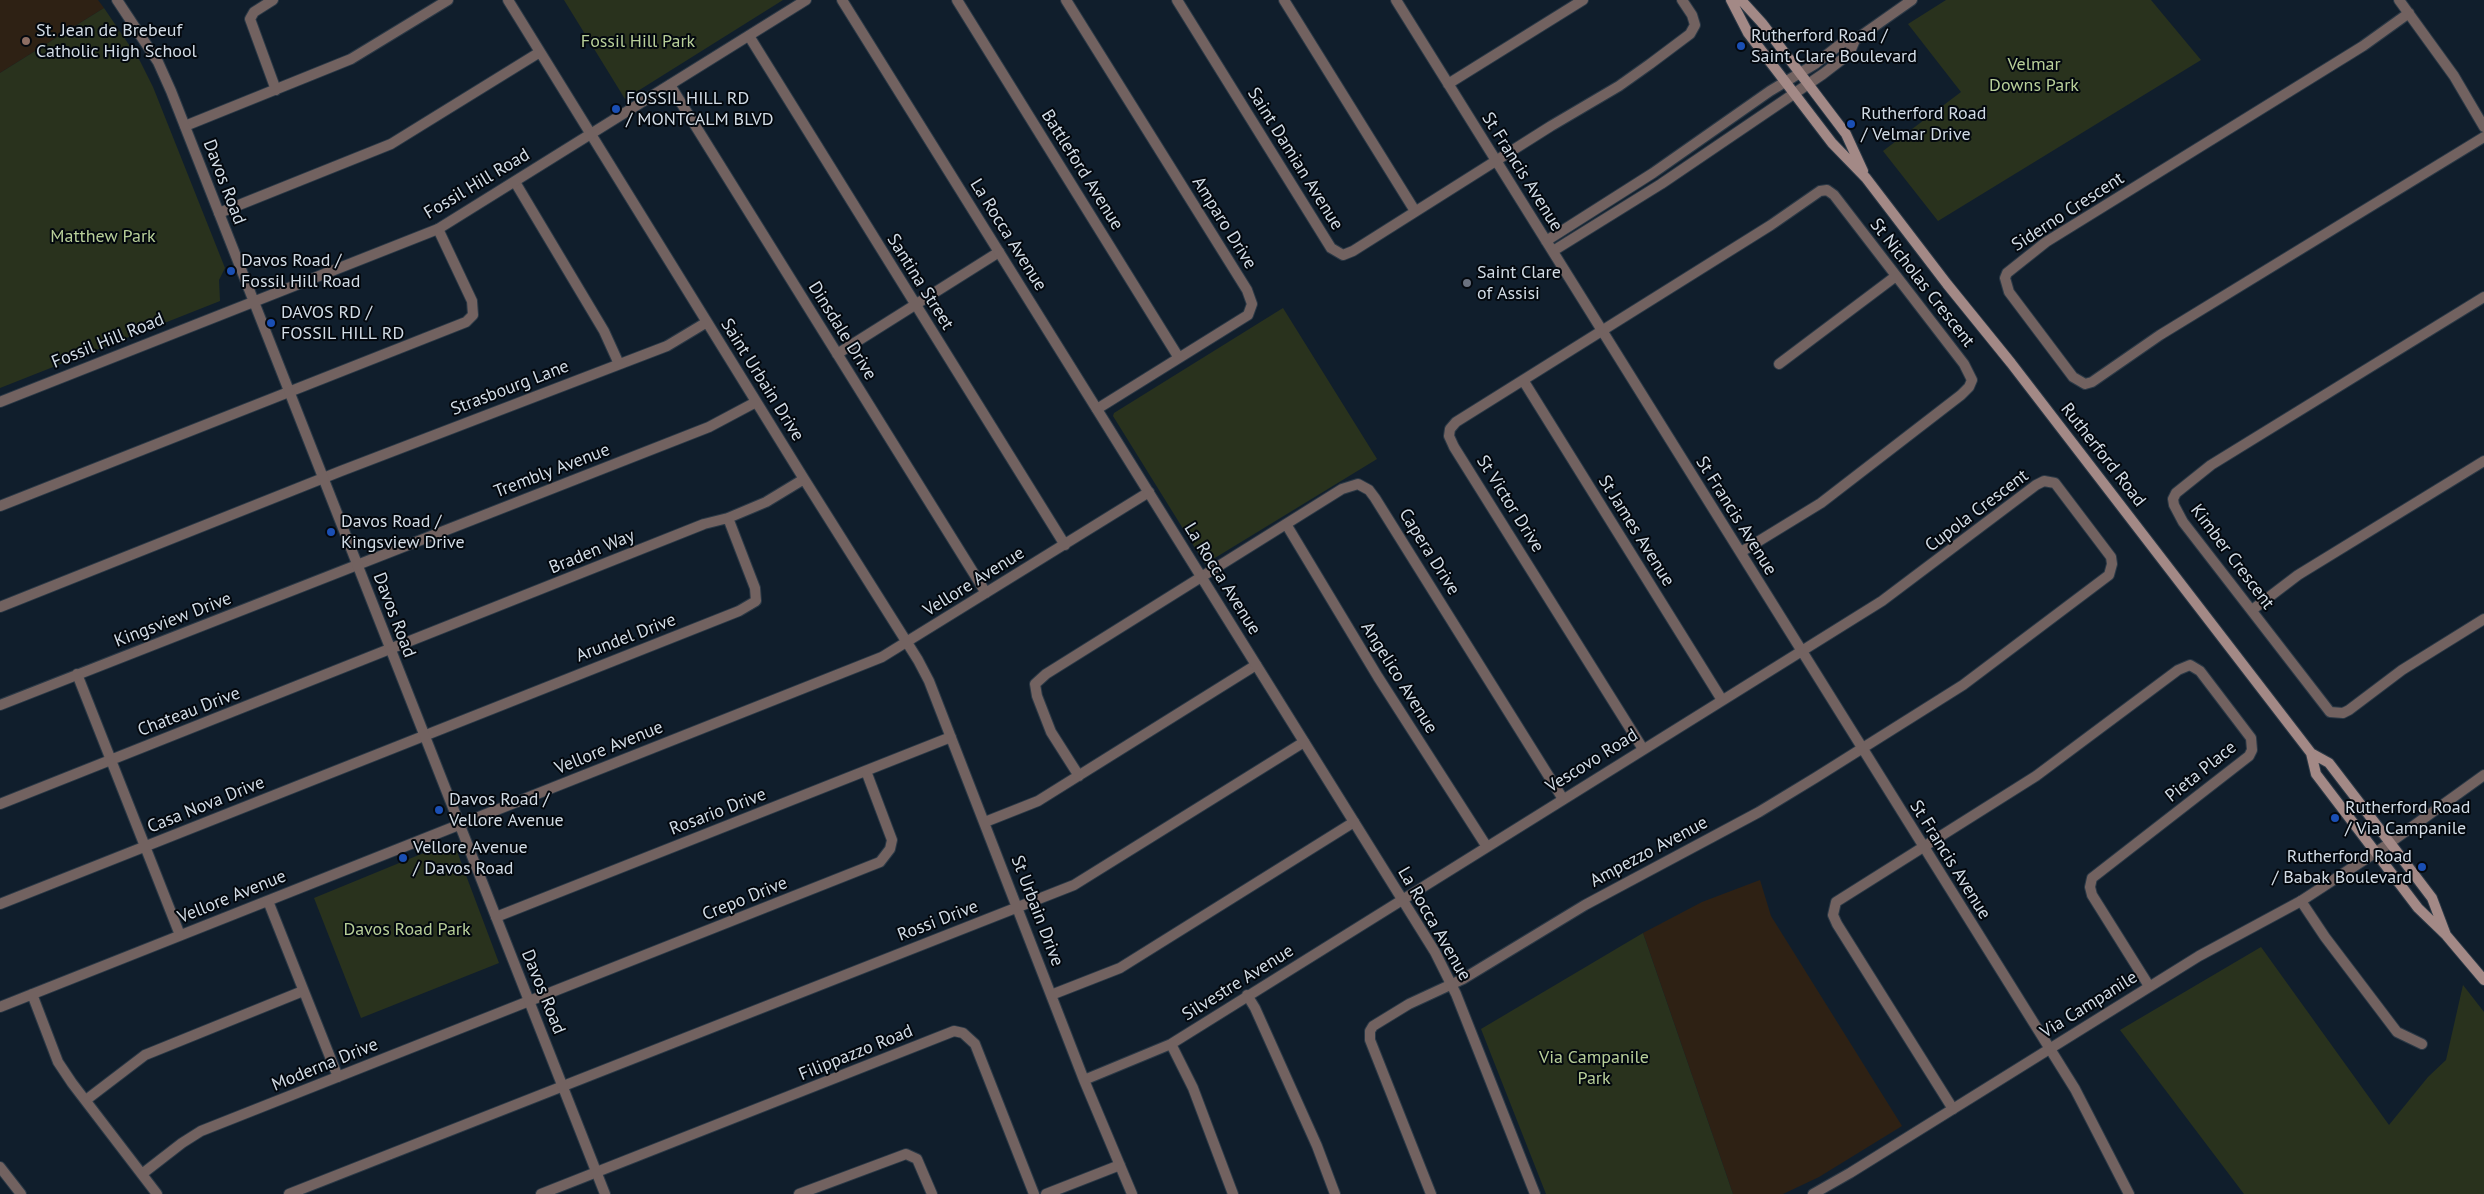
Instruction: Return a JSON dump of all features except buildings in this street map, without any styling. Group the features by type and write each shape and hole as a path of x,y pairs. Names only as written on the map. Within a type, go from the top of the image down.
{"main road":[{"name":"Rutherford Road","path":"1731,0 1748,33 1785,82 1832,143 1866,178 1946,284 2011,363 2311,754 2316,774 2432,898 2446,935"},
{"name":"Rutherford Road","path":"1741,0 1762,23 1846,134 1866,178"},
{"name":"Rutherford Road","path":"2311,754 2329,763 2383,847 2418,908 2446,935 2484,980"}],"street":[{"name":"Davos Road","path":"117,0 158,62 185,126 605,1194"},
{"path":"273,0 254,12 250,19 251,27 276,90"},
{"path":"185,126 351,59 448,0"},
{"name":"Saint Urbain Drive","path":"508,0 756,402 907,642"},
{"name":"Fossil Hill Road","path":"0,402 438,229 806,0"},
{"name":"La Rocca Avenue","path":"842,0 1438,958 1452,985 1534,1194"},
{"name":"Battleford Avenue","path":"957,0 1179,358"},
{"name":"Amparo Drive","path":"1066,0 1247,290 1252,304 1248,315 1097,409"},
{"name":"Saint Damian Avenue","path":"1177,0 1331,248 1343,255 1353,251 1619,86 1690,34 1695,25 1692,15 1682,0"},
{"path":"1284,0 1415,211"},
{"path":"1448,84 1583,0"},
{"path":"1546,241 1653,173 1842,43 1854,40 1912,0"},
{"path":"2399,0 2454,76 2484,127"},
{"name":"St Francis Avenue","path":"1399,1 1448,84 2082,1101 2129,1194"},
{"name":"Siderno Crescent","path":"2409,13 2363,46 2046,242 2007,273 2005,278 2009,292 2073,377 2085,384 2092,382 2160,335 2484,137"},
{"name":"Santina Street","path":"749,36 1064,545"},
{"path":"1552,251 1689,166 1808,84 1849,54 1854,40"},
{"path":"219,213 391,144 540,52"},
{"name":"Dinsdale Drive","path":"670,85 986,593"},
{"path":"515,182 604,331 619,364"},
{"name":"St Nicholas Crescent","path":"1602,331 1771,225 1820,191 1827,190 1834,195 1969,370 1972,380 1969,387 1821,503 1740,552"},
{"path":"0,506 466,322 473,314 472,301 438,229"},
{"path":"837,354 999,252"},
{"path":"1779,364 1896,276"},
{"name":"Kimber Crescent","path":"2484,297 2211,466 2176,493 2173,499 2178,514 2326,708 2336,713 2349,710 2402,670 2484,619"},
{"name":"Strasbourg Lane","path":"0,607 323,478 674,342 707,322"},
{"name":"St Victor Drive","path":"1602,331 1456,422 1449,436 1643,749"},
{"name":"St James Avenue","path":"1523,380 1722,700"},
{"name":"Trembly Avenue","path":"357,564 709,427 756,402"},
{"path":"2252,610 2298,575 2484,461"},
{"name":"Braden Way","path":"390,650 704,524 728,518 766,502 804,479"},
{"name":"Cupola Crescent","path":"1801,652 1902,587 2036,485 2044,481 2055,483 2111,558 2111,570 2108,575 1963,685 1862,749"},
{"name":"Capera Drive","path":"1079,776 1051,732 1037,696 1035,684 1046,674 1352,484 1363,485 1369,490 1563,799"},
{"name":"Vellore Avenue","path":"0,1006 882,657 1148,492"},
{"name":"Arundel Drive","path":"425,736 739,611 756,601 755,588 728,518"},
{"name":"Angelico Avenue","path":"1286,524 1378,677 1487,847"},
{"name":"Kingsview Drive","path":"0,704 357,564"},
{"name":"St Urbain Drive","path":"907,642 929,681 1084,1080 1132,1194"},
{"name":"Chateau Drive","path":"0,804 390,650"},
{"name":"Vescovo Road","path":"1402,899 1801,652"},
{"path":"985,822 1038,801 1256,665"},
{"name":"Pieta Place","path":"1922,847 2055,763 2178,670 2190,665 2196,667 2251,738 2252,750 2250,756 2098,872 2092,878 2090,887 2095,900 2149,986"},
{"path":"77,674 180,936"},
{"name":"Casa Nova Drive","path":"0,904 425,736"},
{"name":"Rosario Drive","path":"496,917 951,736"},
{"name":"Rossi Drive","path":"289,1194 1018,907 1082,880 1304,742"},
{"name":"Ampezzo Avenue","path":"1431,1194 1370,1040 1370,1032 1373,1026 1397,1010 1452,985 1585,904 1759,812 1862,749"},
{"name":"Crepo Drive","path":"529,1002 880,862 890,849 892,840 866,771"},
{"name":"Via Campanile","path":"1813,1194 2149,986 2218,945 2301,900 2383,847 2484,775"},
{"path":"1052,995 1120,968 1354,822"},
{"path":"1922,847 1836,902 1832,916 1952,1109"},
{"name":"Silvestre Avenue","path":"1084,1080 1171,1044 1402,899"},
{"path":"2301,900 2325,938 2397,1032 2422,1044"},
{"path":"268,901 338,1077"},
{"path":"86,1100 145,1055 303,991"},
{"path":"32,994 58,1062 158,1194"},
{"path":"1247,996 1255,1008 1317,1146 1335,1194"},
{"name":"Moderna Drive","path":"142,1174 182,1143 202,1132 529,1002"},
{"name":"Filippazzo Road","path":"541,1194 954,1031 963,1032 975,1044 1034,1194"},
{"path":"1171,1044 1193,1088 1233,1194"},
{"path":"799,1194 906,1154 917,1159 932,1194"},
{"path":"1046,1194 1120,1165"},
{"path":"0,1167 21,1194"}],"shaded area":[{"name":"St. Jean de Brebeuf Catholic High School","path":"0,0 98,0 104,8 0,73"},
{"path":"1760,880 1771,916 1902,1126 1819,1177 1783,1194 1733,1194 1643,933 1702,902"}],"green space":[{"name":"Fossil Hill Park","path":"564,0 783,0 625,99"},
{"name":"Velmar Downs Park","path":"1946,0 2151,0 2201,60 1938,221 1883,151 1961,92 1908,24"},
{"name":"Matthew Park","path":"104,8 140,61 153,87 225,268 219,280 220,301 0,388 0,73"},
{"path":"1283,308 1377,459 1205,564 1113,416 1114,413"},
{"name":"Davos Road Park","path":"448,843 455,846 499,963 361,1018 314,898"},
{"name":"Via Campanile Park","path":"1643,933 1733,1194 1546,1194 1481,1029"},
{"path":"2261,947 2389,1125 2428,1077 2446,1060 2463,985 2484,1012 2484,1194 2244,1194 2120,1030"}],"place":[{"name":"St. Jean de Brebeuf Catholic High School","path":"26,41"},
{"name":"Rutherford Road / Saint Clare Boulevard","path":"1741,46"},
{"name":"FOSSIL HILL RD / MONTCALM BLVD","path":"616,109"},
{"name":"Rutherford Road / Velmar Drive","path":"1851,124"},
{"name":"Davos Road / Fossil Hill Road","path":"231,271"},
{"name":"Saint Clare of Assisi","path":"1467,283"},
{"name":"DAVOS RD / FOSSIL HILL RD","path":"271,323"},
{"name":"Davos Road / Kingsview Drive","path":"331,532"},
{"name":"Davos Road / Vellore Avenue","path":"439,810"},
{"name":"Rutherford Road / Via Campanile","path":"2335,818"},
{"name":"Vellore Avenue / Davos Road","path":"403,858"},
{"name":"Rutherford Road / Babak Boulevard","path":"2422,867"}]}
